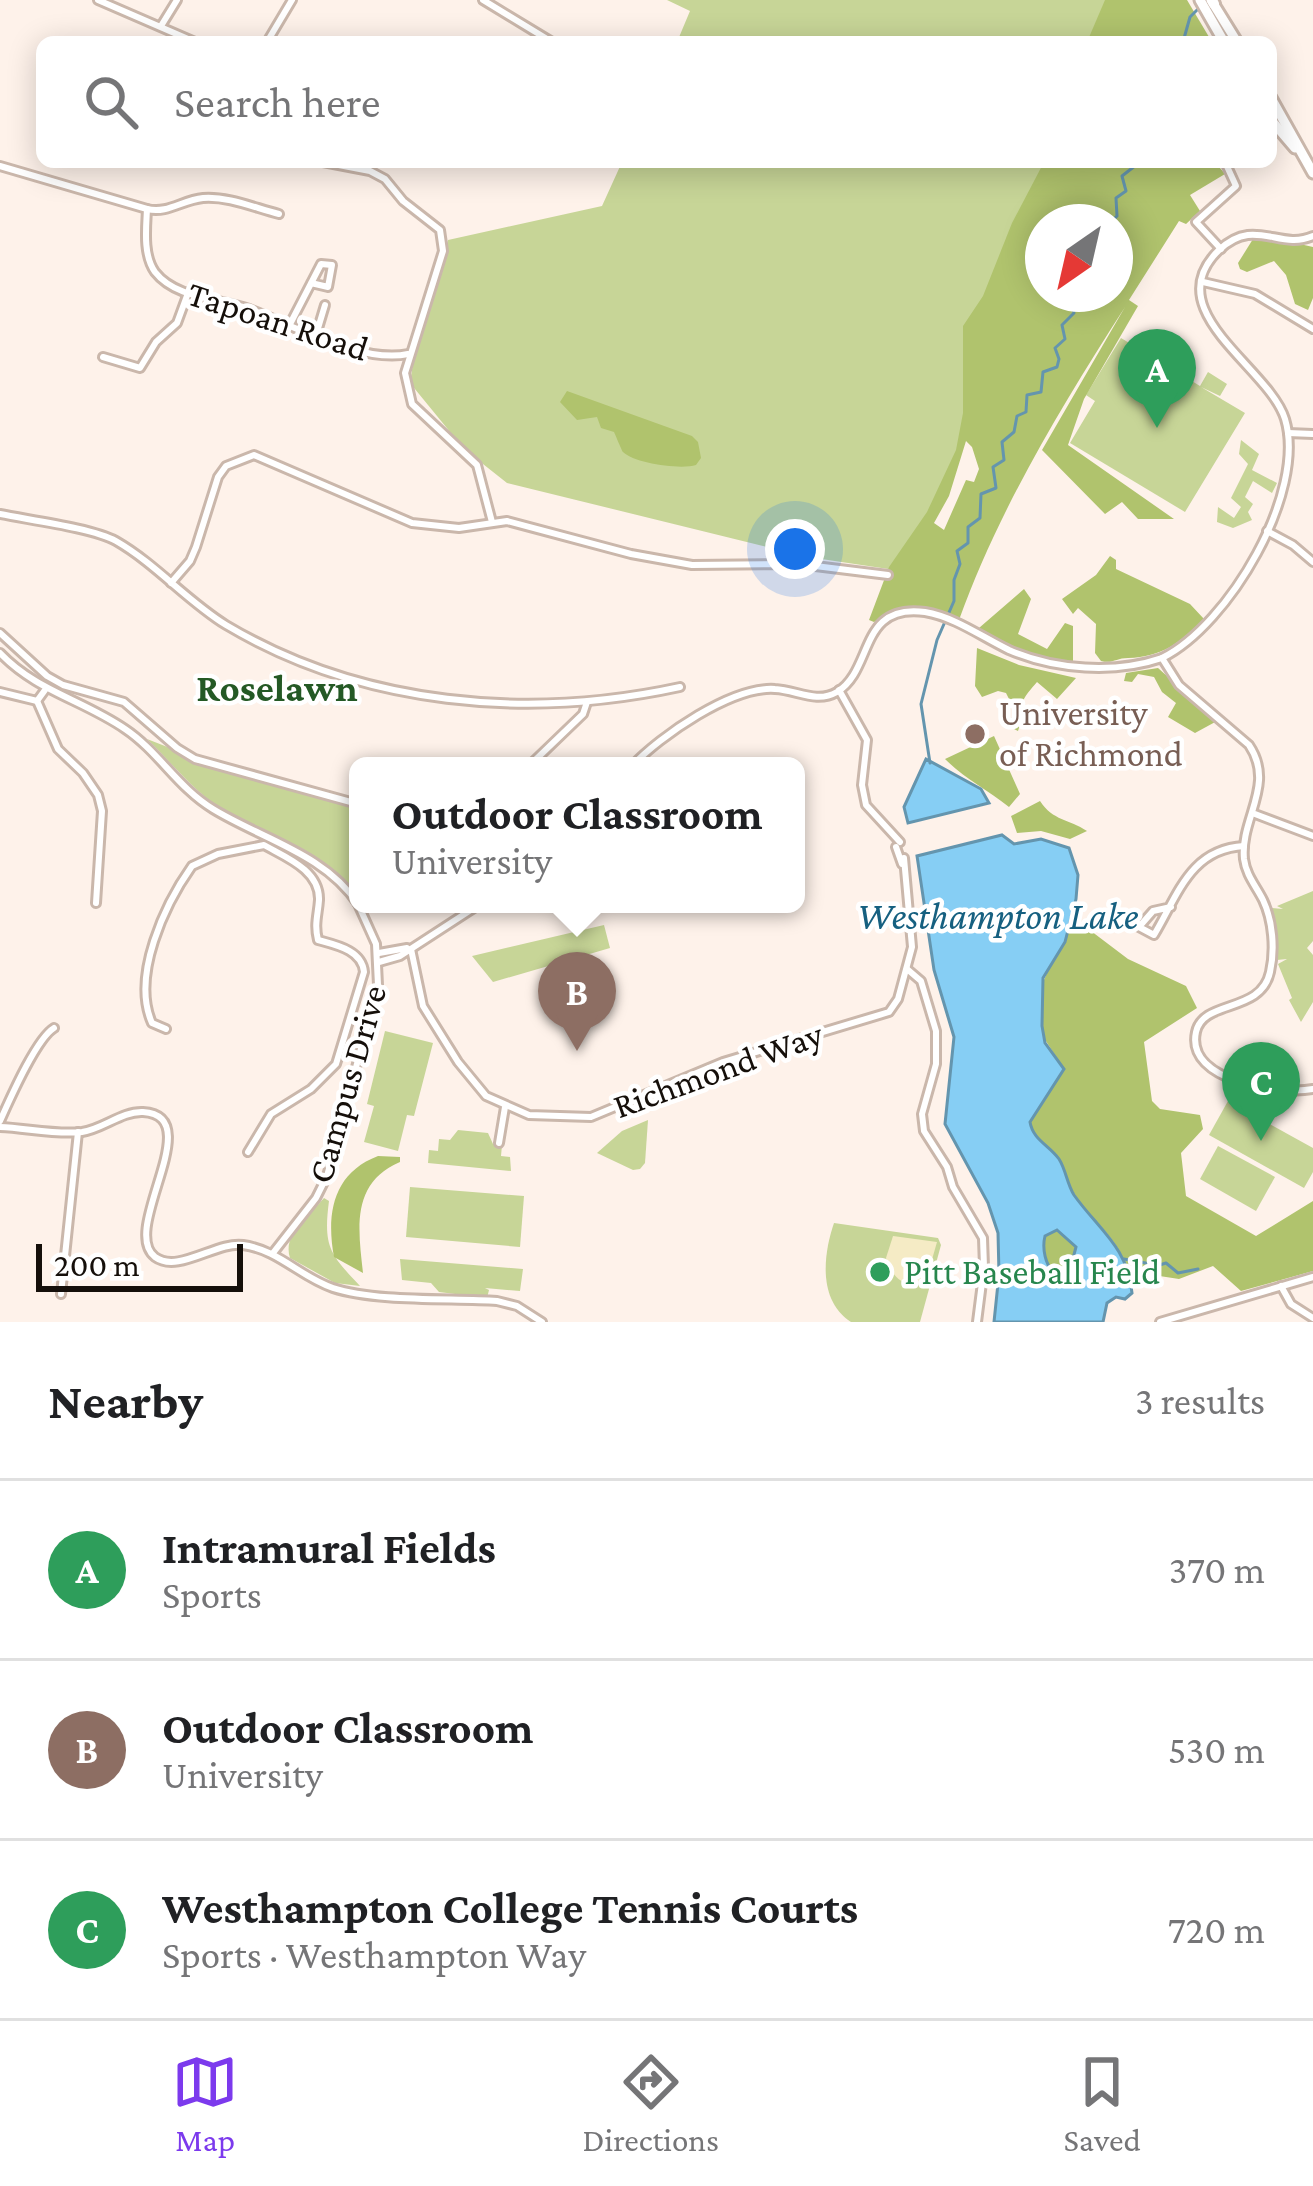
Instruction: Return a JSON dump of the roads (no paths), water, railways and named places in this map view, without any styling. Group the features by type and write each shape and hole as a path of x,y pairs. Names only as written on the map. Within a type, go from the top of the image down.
{"main road":[{"path":"1200,0 1221,36"},
{"path":"1213,1 1234,36"},
{"path":"1277,109 1313,173"},
{"path":"1277,128 1306,162"}],"street":[{"path":"98,0 182,36"},
{"path":"161,26 177,0"},
{"path":"271,36 292,0"},
{"path":"483,0 542,36"},
{"path":"0,166 161,212 200,198 279,214"},
{"path":"354,168 386,179 403,201 440,230 443,251 408,354 406,373 412,404 477,464 492,522"},
{"path":"1221,248 1196,222 1236,186 1228,168"},
{"name":"Tapoan Road","path":"147,209 147,252 153,270 170,286 315,336 387,356 408,354"},
{"path":"641,757 668,731 745,694 774,689 818,698 839,691 852,677 866,642 884,622 906,613 941,617 1013,651 1056,664 1107,667 1162,658 1185,645 1220,610 1255,560 1287,470 1288,433 1269,387 1228,347 1210,320 1203,302 1203,282 1221,248 1241,236 1256,232 1294,241 1313,236"},
{"path":"1203,282 1255,294 1313,328"},
{"path":"289,326 311,283"},
{"path":"103,358 140,368 184,313 188,292"},
{"path":"315,336 326,305"},
{"path":"1288,433 1313,434"},
{"path":"171,584 196,547 218,477 226,466 254,454 412,523 459,528 492,522 529,526 692,565 799,564 888,575"},
{"path":"0,514 114,539 225,624 315,668 464,703 587,702 680,687"},
{"path":"1266,530 1293,544 1313,562"},
{"path":"0,633 34,667 63,685 124,702 195,759 349,802"},
{"name":"Campus Drive","path":"0,652 45,690 124,728 196,797 328,871 349,894"},
{"path":"1162,658 1179,685 1253,750 1260,785 1244,846 1246,870 1269,918 1270,973 1256,996 1203,1020 1196,1031 1196,1045 1214,1068 1241,1084 1268,1090 1313,1089"},
{"path":"58,696 63,685"},
{"path":"37,701 45,690"},
{"name":"Richmond Way","path":"505,1107 529,1115 591,1117 720,1063 885,1015 896,1004 913,937 901,860 890,828 866,805 862,784 867,740 839,691"},
{"path":"0,692 37,701"},
{"path":"37,701 58,749 98,795 102,811 96,903"},
{"path":"538,757 583,714 587,702"},
{"path":"1253,814 1313,836"},
{"path":"166,1029 152,1022 146,1006 150,957 183,880 192,866 206,858 274,841"},
{"path":"248,1152 271,1114 311,1089 336,1064 364,968 353,953 318,940 319,893 314,880 264,845"},
{"path":"1171,907 1153,911 1139,927 1154,935 1171,907 1198,862 1221,850 1244,846"},
{"name":"Campus Drive","path":"273,1253 316,1198 331,1167 375,1008 382,959 362,913"},
{"path":"382,959 411,949 466,913"},
{"path":"411,949 423,1006 486,1096 505,1107 499,1143"},
{"path":"382,959 413,968"},
{"path":"907,969 921,981 936,1031 936,1064 923,1131 983,1238 977,1322"},
{"path":"54,1028 46,1032 18,1078 0,1124 78,1132 138,1113 153,1115 164,1125 168,1147 146,1232 155,1257 179,1260 236,1244 273,1253 320,1283 343,1291 497,1301 518,1306 542,1322"},
{"path":"62,1294 78,1132"},
{"path":"1160,1322 1313,1277"},
{"path":"1281,1286 1291,1304 1313,1318"}],"water":[{"path":"926,759 981,789 989,803 908,823 904,807"},
{"name":"Westhampton Lake","path":"1002,835 1014,844 1041,839 1069,848 1078,875 1076,899 1065,942 1043,978 1045,1043 1064,1069 1030,1122 1059,1159 1074,1195 1125,1263 1132,1293 1107,1303 1103,1322 994,1322 998,1233 988,1203 945,1124 954,1037 934,970 917,856","holes":["1057,1230 1076,1247 1070,1270 1055,1273 1045,1256 1045,1236"]}],"waterway":[{"path":"1185,36 1190,17 1198,9"},
{"path":"1116,204 1116,198 1126,191 1122,176 1132,168"},
{"path":"930,763 921,704 937,640 954,601 960,564 957,551 968,543 968,527 980,518 981,494 996,488 993,467 1004,460 1002,442 1014,432 1017,416 1026,412 1027,395 1041,392 1043,372 1057,367 1055,348 1065,339 1062,325 1074,312"},
{"path":"1124,1259 1151,1264 1150,1268 1166,1263 1178,1273 1198,1269"}],"place":[{"name":"Intramural Fields","path":"1157,428"},
{"name":"University of Richmond","path":"975,734"},
{"name":"Outdoor Classroom","path":"577,1051"},
{"name":"Westhampton College Tennis Courts","path":"1261,1141"},
{"name":"Pitt Baseball Field","path":"880,1272"}],"district":[{"name":"Roselawn","path":"277,687"}]}
